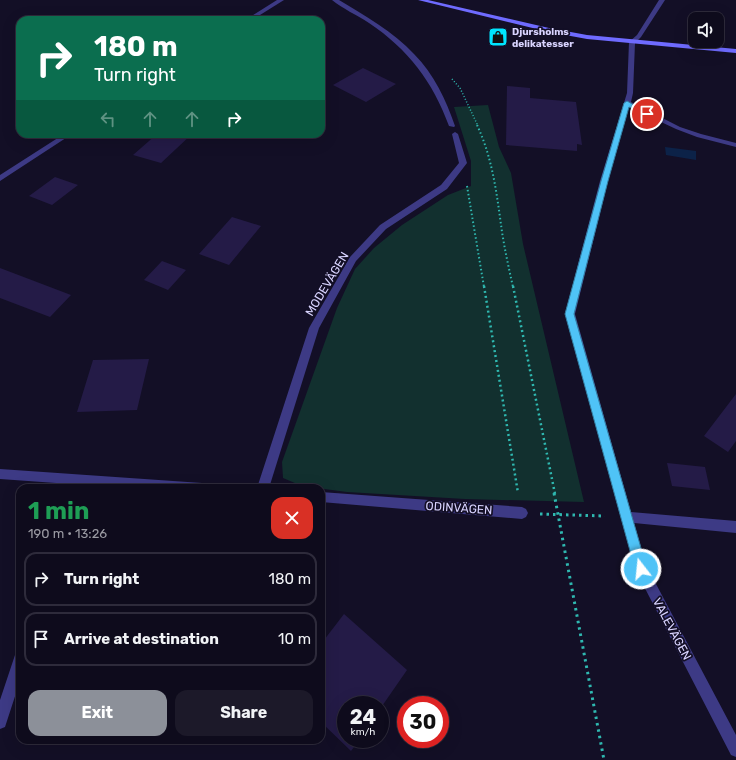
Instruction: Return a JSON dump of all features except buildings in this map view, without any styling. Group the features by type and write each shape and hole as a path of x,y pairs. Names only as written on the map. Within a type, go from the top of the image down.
{"street":[{"path":"254,16 280,0"},
{"path":"335,0 372,22 412,55 431,80 445,106 454,130 463,162"},
{"path":"421,0 550,30 587,37 736,51"},
{"path":"632,42 639,36 662,0"},
{"name":"VALEVÄGEN","path":"632,42 630,93 604,181 570,314 641,569 736,750"},
{"path":"627,103 678,128 699,136 736,145"},
{"path":"0,179 63,138"},
{"name":"MODEVÄGEN","path":"264,484 314,328 353,259 383,227 444,187 463,162"},
{"path":"0,474 77,483 102,484"},
{"name":"ODINVÄGEN","path":"325,497 522,513"},
{"path":"626,517 736,527"},
{"path":"0,722 16,672"}],"path":[{"path":"450,76 460,88 482,135 493,171 504,244 559,514 604,760"},
{"path":"463,162 522,513 597,516"}],"green space":[{"path":"488,105 499,147 511,173 523,244 584,502 465,499 347,492 325,489 325,484 297,484 283,478 282,462 337,308 355,269 374,248 402,225 448,195 471,186 471,161 454,107"}],"water":[{"path":"665,147 696,151 696,160 666,155"}],"place":[{"name":"Djursholms delikatesser","path":"498,37"}],"route":[{"path":"641,569 570,314 604,181 627,103 647,114"}]}
